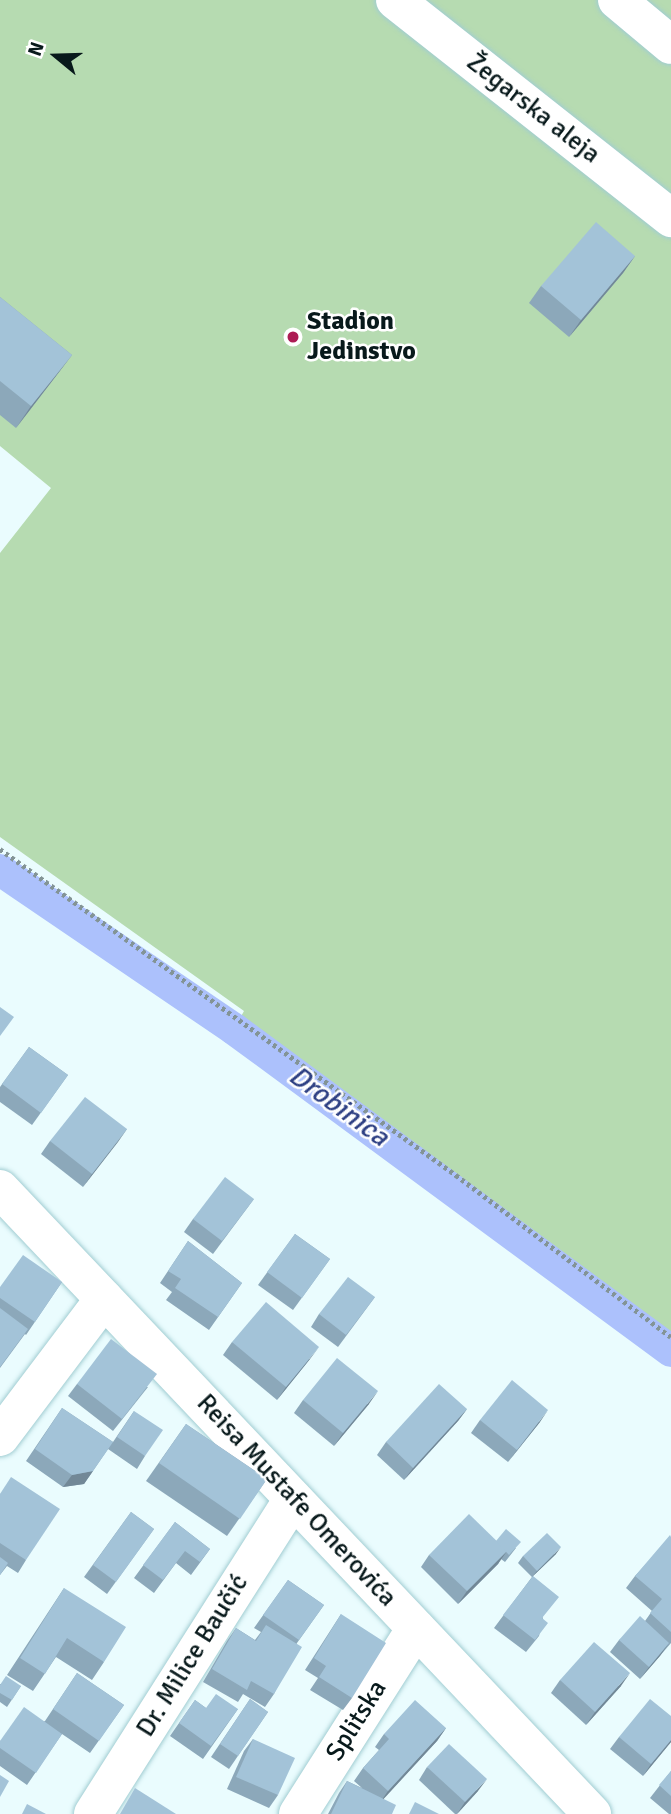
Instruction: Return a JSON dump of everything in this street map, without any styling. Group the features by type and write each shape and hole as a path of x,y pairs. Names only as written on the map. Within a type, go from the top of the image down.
{"street":[{"name":"Žegarska aleja","path":"395,0 671,218"},
{"path":"617,0 671,45"},
{"name":"Reisa Mustafe Omerovića","path":"0,1189 592,1814"},
{"path":"0,1437 104,1298"},
{"name":"Dr. Milice Baučić","path":"93,1814 293,1499"},
{"name":"Splitska","path":"298,1814 416,1628"}],"path":[{"path":"0,849 456,1175 671,1337"}],"green space":[{"path":"0,0 671,0 671,1352 444,1179 234,1029 244,1011 0,837 0,553 51,488 0,446"}],"building":[{"path":"596,222 635,256 581,320 541,286"},
{"path":"0,297 72,355 31,406 0,381"},
{"path":"0,1007 14,1017 0,1036"},
{"path":"29,1047 68,1075 41,1113 2,1084"},
{"path":"85,1097 127,1129 92,1174 50,1141"},
{"path":"225,1177 254,1199 222,1241 193,1219"},
{"path":"295,1234 330,1259 302,1298 267,1272"},
{"path":"188,1241 242,1283 218,1317 175,1288 181,1279 168,1271"},
{"path":"23,1255 62,1282 35,1322 0,1298 0,1287"},
{"path":"348,1277 375,1297 346,1335 319,1314"},
{"path":"266,1302 319,1347 286,1387 232,1342"},
{"path":"0,1308 28,1329 0,1367"},
{"path":"111,1339 157,1374 122,1419 77,1384"},
{"path":"337,1358 378,1391 343,1433 303,1400"},
{"path":"512,1380 548,1410 517,1450 480,1420"},
{"path":"439,1384 467,1409 413,1468 386,1442"},
{"path":"62,1408 113,1442 93,1471 72,1475 35,1449"},
{"path":"134,1411 163,1430 145,1456 117,1437"},
{"path":"186,1424 267,1479 240,1519 159,1463"},
{"path":"11,1477 60,1509 26,1560 0,1543 0,1494"},
{"path":"131,1512 154,1529 116,1582 93,1565"},
{"path":"469,1514 507,1551 467,1591 429,1555"},
{"path":"175,1522 210,1549 200,1562 185,1551 163,1580 143,1565"},
{"path":"506,1529 521,1542 509,1555 496,1541"},
{"path":"547,1533 561,1547 537,1571 523,1556"},
{"path":"670,1535 671,1632 650,1613 662,1599 635,1576"},
{"path":"0,1557 8,1563 0,1575"},
{"path":"533,1576 559,1597 542,1618 548,1623 535,1640 503,1615"},
{"path":"288,1580 324,1605 299,1640 263,1615"},
{"path":"64,1588 126,1627 104,1662 67,1638 45,1674 20,1658"},
{"path":"341,1614 386,1643 352,1698 319,1677 326,1666 314,1658"},
{"path":"640,1616 669,1643 649,1667 619,1640"},
{"path":"266,1625 302,1647 274,1694 251,1681 247,1690 212,1669 236,1628 256,1641"},
{"path":"594,1642 630,1673 595,1712 560,1680"},
{"path":"77,1673 124,1705 99,1741 53,1709"},
{"path":"6,1676 21,1686 12,1700 0,1693 0,1685"},
{"path":"216,1694 238,1709 211,1746 179,1723 195,1700 206,1708"},
{"path":"250,1699 268,1712 238,1756 220,1744"},
{"path":"650,1699 671,1716 671,1740 651,1764 619,1737"},
{"path":"415,1700 446,1728 388,1791 363,1768 389,1739 384,1734"},
{"path":"24,1707 62,1734 36,1773 0,1748 0,1741"},
{"path":"253,1739 295,1758 278,1795 236,1777"},
{"path":"449,1744 487,1779 465,1802 427,1767"},
{"path":"671,1771 671,1796 659,1785"},
{"path":"0,1775 9,1781 0,1797"},
{"path":"347,1781 396,1805 392,1814 331,1814"},
{"path":"135,1788 176,1814 120,1814"},
{"path":"415,1802 439,1814 409,1814"},
{"path":"27,1804 46,1814 22,1814"}],"waterway":[{"name":"Drobinica","path":"0,870 234,1029 671,1351"}],"place":[{"name":"Stadion Jedinstvo","path":"293,337"}]}
